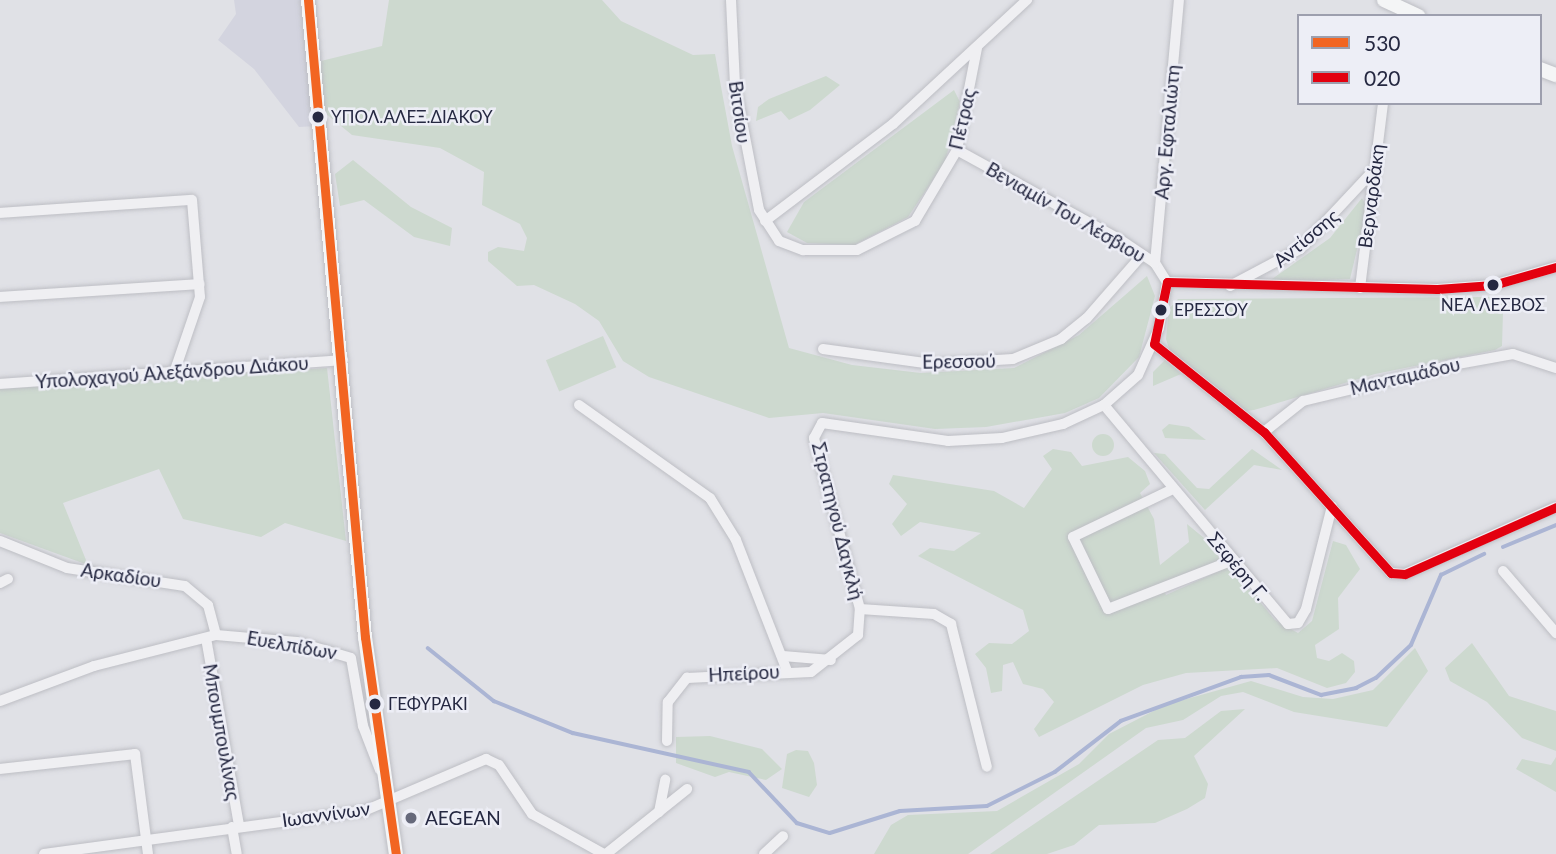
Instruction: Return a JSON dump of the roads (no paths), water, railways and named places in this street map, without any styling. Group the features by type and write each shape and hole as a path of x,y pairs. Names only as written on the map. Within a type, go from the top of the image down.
{"main road":[{"path":"308,0 343,360 369,676 384,803 396,854"},
{"path":"1393,6 1413,14"}],"street":[{"name":"Βιτσίου","path":"731,0 735,85 765,222"},
{"path":"765,222 892,124 1027,0"},
{"name":"Αργ. Εφταλιώτη","path":"1155,263 1179,0"},
{"name":"Πέτρας","path":"765,222 779,241 803,250 857,250 890,238 936,195 957,150 976,48"},
{"name":"Βερναρδάκη","path":"1360,288 1383,105"},
{"name":"Βενιαμίν Του Λέσβιου","path":"957,150 1155,263 1167,282"},
{"name":"Αντίσσης","path":"1227,287 1300,248 1373,172"},
{"path":"0,213 191,200 200,284 176,370"},
{"name":"Ερεσσού","path":"823,349 932,364 1013,359 1060,339 1087,318 1141,256"},
{"path":"1167,282 1227,287 1493,285 1556,267"},
{"name":"Στρατηγού Δαγκλή","path":"858,635 860,609 814,438 822,423 920,439 1002,438 1063,424 1104,405 1138,375 1154,344 1167,282"},
{"path":"0,297 200,284"},
{"path":"1154,344 1264,432 1398,576 1556,507"},
{"name":"Μανταμάδου","path":"1264,432 1303,401 1452,365 1513,354 1556,368"},
{"name":"Υπολοχαγού Αλεξάνδρου Διάκου","path":"0,384 343,360"},
{"path":"579,405 710,498 736,540 787,671"},
{"name":"Σεφέρη Γ.","path":"1104,405 1284,620 1298,623 1332,506"},
{"path":"1172,489 1073,537 1108,609 1234,560"},
{"name":"Αρκαδίου","path":"0,541 67,568 185,586 208,605 211,637"},
{"path":"1503,571 1556,633"},
{"path":"860,609 934,614 951,624 987,767"},
{"name":"Ηπείρου","path":"667,741 668,702 687,678 787,671 811,672 831,660 858,635"},
{"name":"Ευελπίδων","path":"0,701 94,666 211,637 297,642 351,658 357,702 380,770"},
{"name":"Μπουμπουλίνας","path":"211,637 237,854"},
{"path":"783,656 831,660"},
{"path":"0,769 135,754 148,854"},
{"name":"Ιωαννίνων","path":"44,854 384,803 494,760 532,814 605,854"},
{"path":"659,813 665,780"},
{"path":"605,854 687,789"},
{"path":"764,854 783,836"}],"waterway":[{"path":"1503,547 1556,525"},
{"path":"428,648 494,701 573,733 749,772 797,823 830,833 900,811 987,806 1055,772 1121,721 1241,677 1269,675 1321,695 1356,688 1376,678 1411,645 1441,575 1484,554"}],"place":[{"name":"ΥΠΟΛ.ΑΛΕΞ.ΔΙΑΚΟΥ","path":"318,117"},
{"name":"ΝΕΑ ΛΕΣΒΟΣ","path":"1493,285"},
{"name":"ΕΡΕΣΣΟΥ","path":"1161,310"},
{"name":"ΓΕΦΥΡΑΚΙ","path":"375,704"},
{"name":"AEGEAN","path":"411,818"}]}
